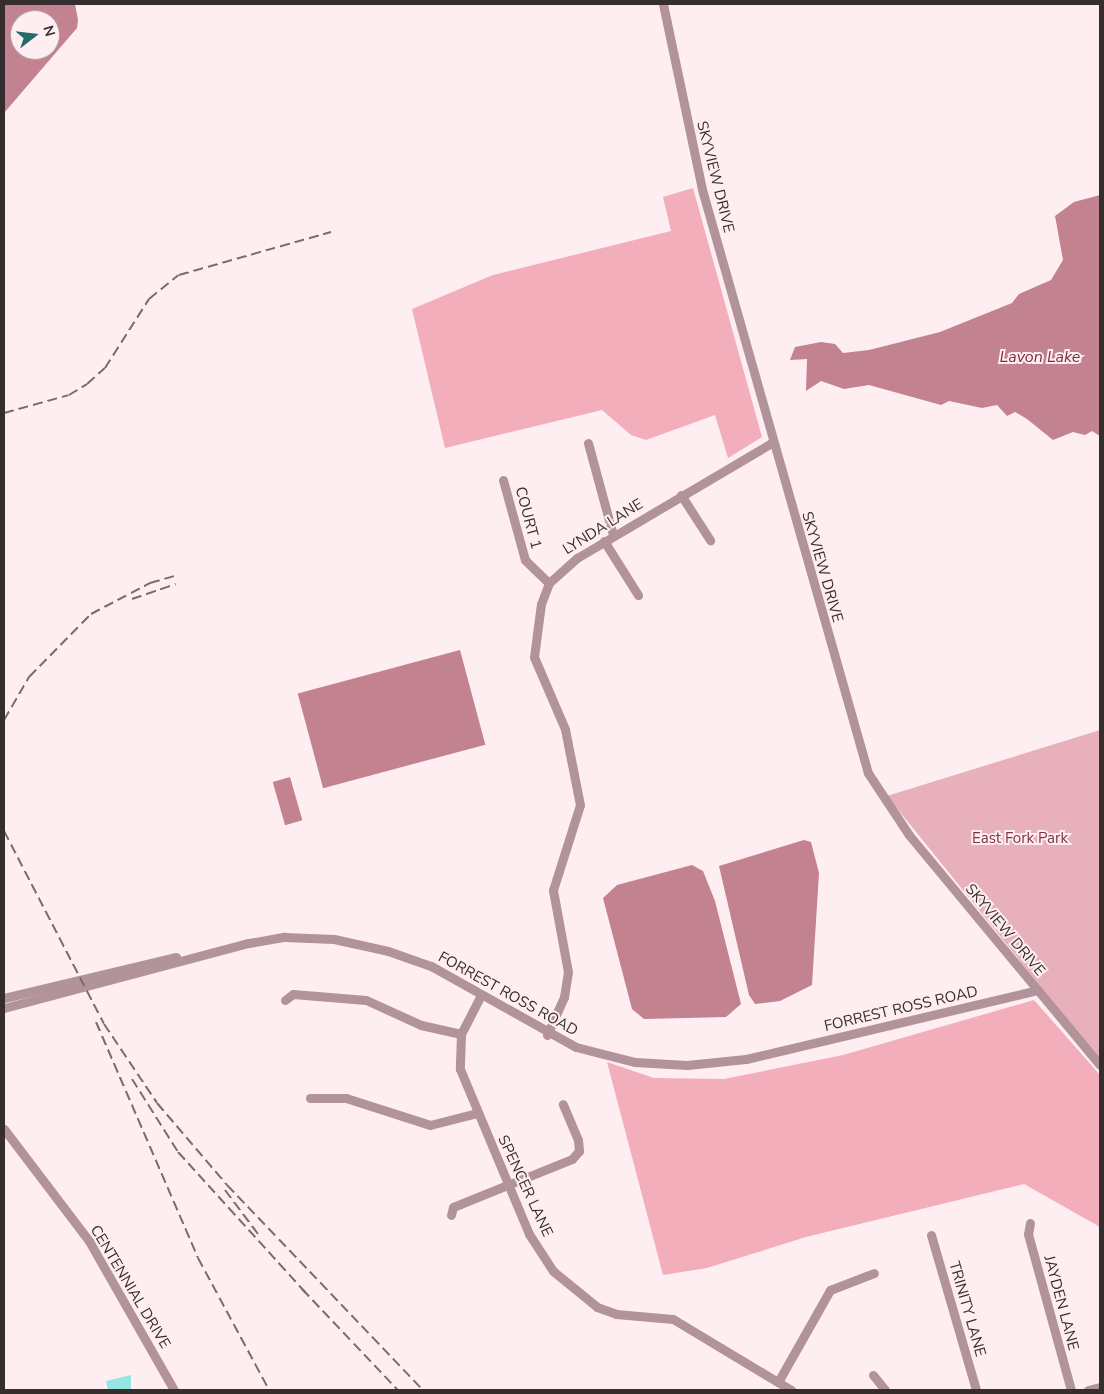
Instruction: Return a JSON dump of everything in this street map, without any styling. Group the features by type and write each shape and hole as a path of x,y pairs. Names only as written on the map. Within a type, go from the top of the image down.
{"street":[{"name":"SKYVIEW DRIVE","path":"663,4 703,193 868,773 909,835 1100,1066"},
{"name":"LYNDA LANE","path":"549,583 613,535 773,442"},
{"path":"588,443 613,535"},
{"name":"COURT 1","path":"503,480 525,560 549,583"},
{"path":"681,495 710,540"},
{"path":"604,541 638,596"},
{"path":"547,1035 564,997 568,972 553,890 580,806 565,729 534,656 534,630 549,583"},
{"name":"FORREST ROSS ROAD","path":"4,1008 160,967 181,957 276,938 334,939 409,958 481,995 547,1035 576,1048 635,1062 710,1065 1038,990"},
{"path":"4,998 79,978 181,957"},
{"path":"285,1000 293,994 366,1000 421,1025 461,1034"},
{"name":"SPENCER LANE","path":"481,995 461,1034 460,1069 477,1113 530,1234 553,1271 577,1295 616,1314 674,1319 791,1390"},
{"path":"310,1098 346,1098 430,1125 477,1113"},
{"path":"451,1216 454,1207 572,1159 579,1151 564,1104"},
{"name":"CENTENNIAL DRIVE","path":"4,1129 94,1248 174,1390"},
{"name":"JAYDEN LANE","path":"1030,1223 1028,1234 1071,1390"},
{"name":"TRINITY LANE","path":"932,1235 976,1390"},
{"path":"778,1382 830,1290 874,1274"},
{"path":"873,1374 885,1390"},
{"path":"1088,1390 1100,1387"}],"green space":[{"name":"East Fork Park","path":"1100,730 1100,1060 887,796"}],"shaded area":[{"path":"693,188 762,437 728,458 715,415 646,440 631,435 602,410 445,448 412,309 493,275 671,231 663,197"},
{"path":"1034,1000 1100,1075 1100,1227 1024,1184 806,1237 707,1268 663,1275 607,1062 654,1078 724,1079 843,1055"}],"water":[{"path":"4,4 75,4 78,20 77,28 60,48 60,10 10,10 10,60 50,60 4,113"},
{"name":"Lavon Lake","path":"1100,195 1100,436 1092,431 1085,435 1073,432 1053,440 1015,412 1007,416 997,405 982,408 949,401 941,405 869,385 844,389 821,381 806,391 807,359 790,360 795,347 821,342 835,344 843,353 869,350 940,332 1012,303 1019,294 1051,280 1063,260 1055,216 1074,202"},
{"path":"460,650 485,745 323,788 298,693"},
{"path":"290,777 302,820 285,825 273,782"},
{"path":"804,840 811,842 819,873 812,985 780,1001 755,1004 749,995 719,866"},
{"path":"692,865 703,871 715,901 741,1004 726,1017 644,1019 632,1009 603,898 617,885"}],"building":[{"path":"131,1375 131,1390 108,1390 106,1381"}],"railway":[{"path":"4,413 69,395 87,384 105,368 149,299 179,275 331,232"},
{"path":"4,720 29,677 91,614 150,583 174,576"},
{"path":"132,599 176,584"},
{"path":"4,831 104,1024 157,1103 227,1185 423,1390"},
{"path":"96,1022 198,1258 269,1390"},
{"path":"132,1079 178,1152 306,1293"},
{"path":"225,1190 258,1234"},
{"path":"302,1289 398,1390"}]}
